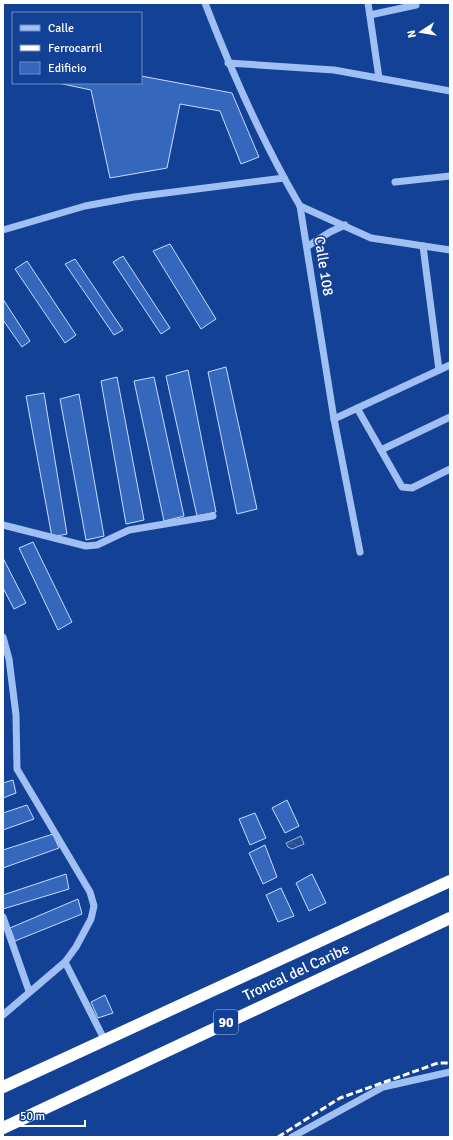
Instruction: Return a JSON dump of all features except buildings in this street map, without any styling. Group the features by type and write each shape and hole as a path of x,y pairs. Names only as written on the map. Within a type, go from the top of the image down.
{"highway":[{"name":"Troncal del Caribe","path":"3,1087 450,881"},
{"name":"Troncal del Caribe","path":"3,1128 450,918"}],"street":[{"name":"Calle 108","path":"205,3 228,63 284,178 300,206 308,246 334,419 360,552"},
{"path":"368,3 379,78"},
{"path":"370,15 416,5"},
{"path":"228,63 334,70 450,91"},
{"path":"395,182 450,176"},
{"path":"3,230 92,204 134,197 284,178"},
{"path":"300,206 371,238 450,250"},
{"path":"308,246 330,232 345,225"},
{"path":"423,246 438,370"},
{"path":"334,419 450,365"},
{"path":"357,408 402,487 407,489 412,488 450,469"},
{"path":"381,450 450,417"},
{"path":"3,525 86,546 97,545 129,530 213,516"},
{"path":"3,637 8,659 16,715 17,769 90,892 94,906 91,919 76,947 65,962 29,991 3,1015"},
{"path":"3,917 6,930 29,991"},
{"path":"65,962 104,1040"},
{"path":"292,1137 383,1087 450,1072"}],"water":[{"path":"301,836 304,844 292,849 288,847 286,843"}],"railway":[{"path":"278,1137 340,1098 438,1063 450,1063"}]}
